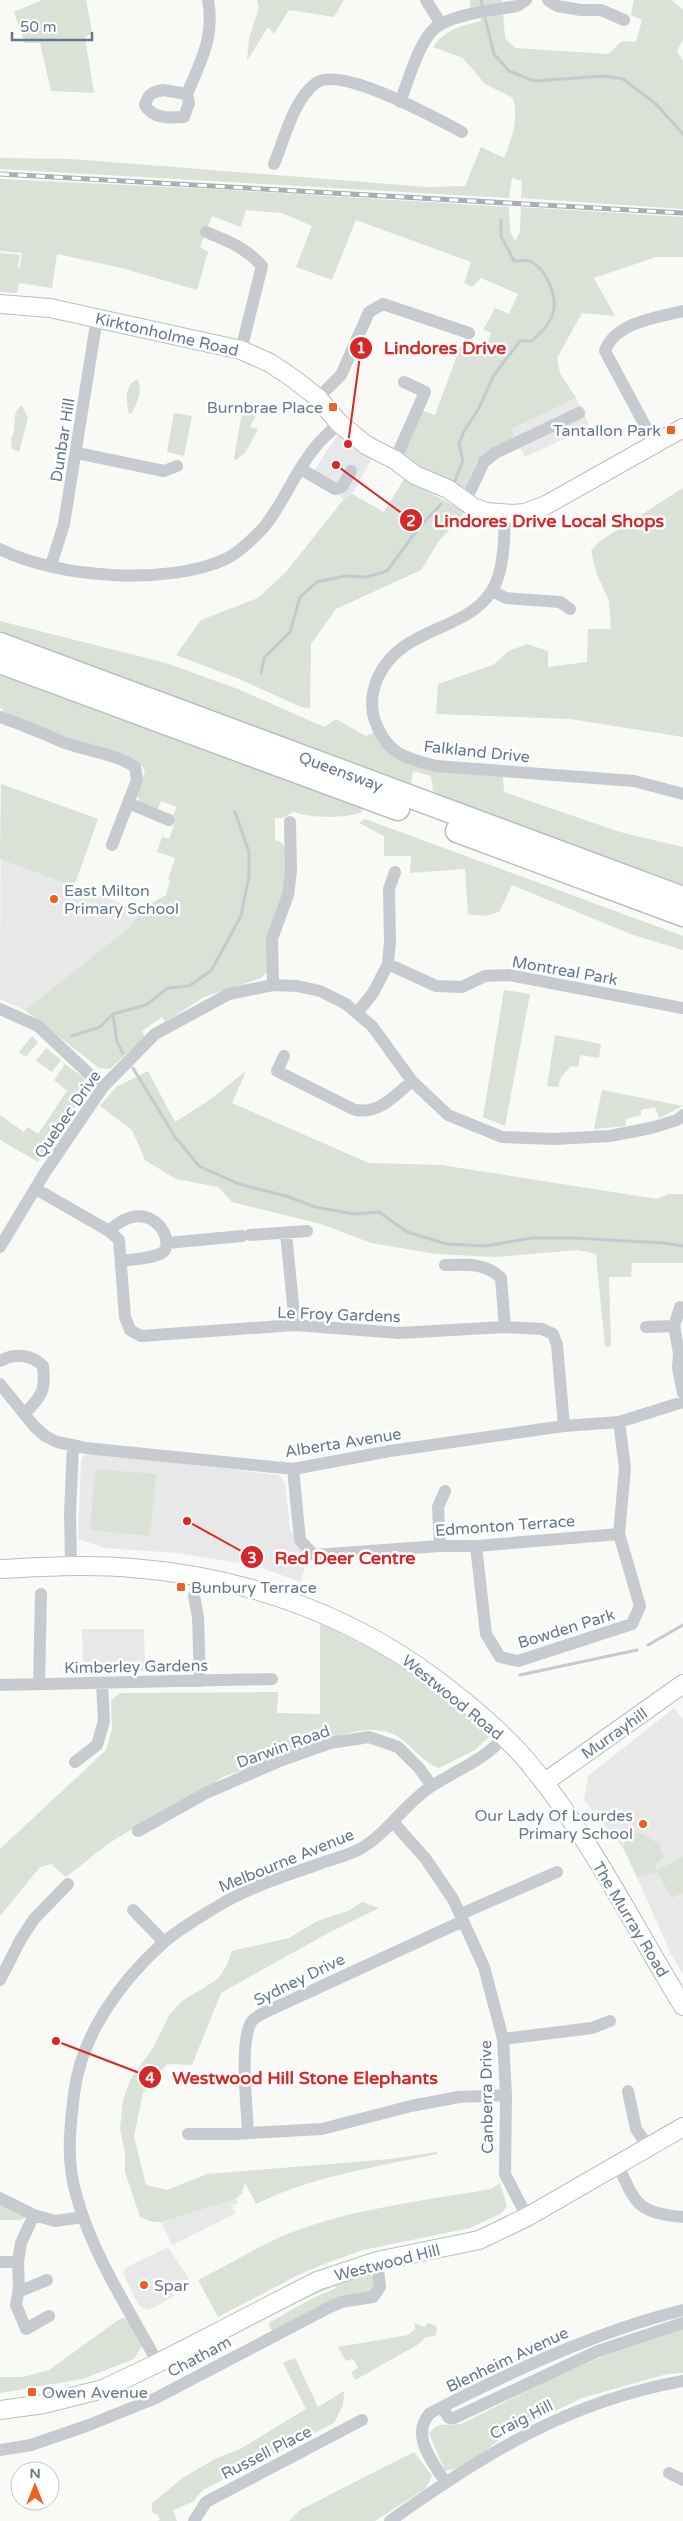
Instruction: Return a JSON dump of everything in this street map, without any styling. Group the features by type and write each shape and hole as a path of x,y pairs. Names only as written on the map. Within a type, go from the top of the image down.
{"highway":[{"name":"Queensway","path":"0,644 683,898"},
{"name":"Queensway","path":"0,662 683,915"}],"street":[{"path":"187,94 207,48 211,18 208,0"},
{"path":"426,0 441,24"},
{"path":"400,102 425,40 441,24 476,14 516,6 526,0"},
{"path":"548,0 557,6 581,10 601,10 624,20"},
{"path":"274,164 300,101 317,82 326,78 348,80 400,102 462,132"},
{"path":"206,232 234,243 250,253 262,266 241,350"},
{"name":"Kirktonholme Road","path":"0,304 50,308 241,350 270,363 318,398 339,423 366,445 395,460 416,475 448,489 465,502 486,512 525,513 546,505 683,428"},
{"path":"318,398 341,375 369,312 383,304 470,333"},
{"path":"655,444 605,351 612,336 644,321 683,311"},
{"name":"Dunbar Hill","path":"51,565 59,545 77,453 97,318"},
{"path":"395,460 425,392 404,382"},
{"path":"465,502 484,462 495,453 579,413"},
{"path":"0,550 37,564 93,573 164,575 196,570 227,558 264,526 312,450 339,423"},
{"path":"77,453 164,471 177,466"},
{"path":"301,469 329,486 339,489 351,471"},
{"path":"506,514 498,574 492,591 506,598 560,602 570,609"},
{"name":"Falkland Drive","path":"492,591 480,604 464,615 399,648 383,667 374,686 372,703 374,719 388,745 406,759 436,766 634,781 683,794"},
{"path":"0,717 33,728 57,740 94,750 132,765 137,772 137,780 112,845"},
{"path":"128,803 169,820"},
{"path":"273,985 272,939 288,895 291,871 290,822"},
{"path":"357,1013 373,992 388,964 390,941 389,890 395,872"},
{"name":"Montreal Park","path":"388,964 436,986 462,987 485,976 508,975 683,1008"},
{"name":"Quebec Drive","path":"0,1247 103,1087 154,1034 229,994 273,985 297,986 320,992 346,1004 372,1026 412,1081 448,1115 502,1137 554,1139 610,1136 651,1128 677,1120 683,1115"},
{"path":"0,1009 38,1026 103,1087"},
{"path":"284,1056 277,1071 355,1110 369,1112 386,1103 412,1081"},
{"path":"36,1189 109,1232 127,1218 148,1216 156,1220 167,1242 166,1250 160,1254 121,1261"},
{"path":"167,1242 307,1231"},
{"name":"Le Froy Gardens","path":"109,1232 119,1240 125,1317 130,1330 141,1336 295,1325 399,1333 504,1327 542,1329 552,1334 557,1345 564,1426"},
{"path":"286,1232 295,1325"},
{"path":"445,1265 476,1264 491,1269 501,1278 504,1299 504,1327"},
{"path":"680,1307 674,1326 679,1353 678,1368 683,1393"},
{"path":"646,1327 674,1326"},
{"path":"0,1361 20,1356 35,1358 43,1366 45,1380 42,1396 25,1413"},
{"name":"Alberta Avenue","path":"0,1384 34,1426 57,1442 293,1469 390,1451 564,1426 619,1422 683,1402"},
{"path":"619,1422 626,1468 619,1534"},
{"path":"71,1566 70,1513 73,1445"},
{"name":"Edmonton Terrace","path":"293,1469 300,1540 314,1555 440,1546 476,1546 619,1534"},
{"path":"440,1546 438,1507 445,1491"},
{"name":"Bowden Park","path":"476,1546 486,1634 500,1657 518,1661 632,1624 640,1606 619,1534"},
{"name":"Westwood Road","path":"0,1569 71,1566 132,1568 195,1576 258,1590 303,1605 345,1623 393,1649 440,1682 504,1737 545,1782"},
{"path":"39,1684 42,1594"},
{"path":"194,1596 198,1617 200,1681"},
{"name":"Kimberley Gardens","path":"0,1685 272,1679"},
{"path":"75,1762 97,1745 104,1722 102,1684"},
{"name":"Murrayhill","path":"545,1782 683,1684"},
{"name":"Darwin Road","path":"138,1831 206,1793 282,1760 330,1743 369,1737 398,1747 419,1768 432,1786"},
{"name":"Melbourne Avenue","path":"158,2363 83,2217 75,2192 69,2147 71,2112 81,2061 91,2036 109,2005 135,1972 164,1942 219,1905 273,1880 357,1850 372,1841 432,1786 477,1762 504,1737"},
{"name":"The Murray Road","path":"545,1782 593,1856 683,2006"},
{"name":"Canberra Drive","path":"393,1822 425,1858 462,1917 484,1967 503,2039 506,2095 505,2174 527,2217"},
{"path":"462,1917 557,1872"},
{"path":"0,1980 34,1919 68,1884"},
{"path":"133,1910 164,1942"},
{"name":"Sydney Drive","path":"248,2133 245,2051 246,2034 253,2019 462,1917"},
{"path":"503,2039 592,2028 610,2021"},
{"path":"628,2091 636,2129 648,2146"},
{"path":"188,2134 248,2133 322,2128 411,2106 459,2097 506,2095"},
{"name":"Westwood Hill","path":"0,2410 77,2397 103,2389 158,2363 317,2280 377,2261 478,2240 527,2217 683,2126"},
{"path":"618,2165 629,2190 641,2207 657,2214 683,2217"},
{"path":"0,2198 34,2215 55,2221 83,2217"},
{"path":"34,2215 21,2243 16,2305 26,2329 49,2316"},
{"name":"Chatham","path":"0,2450 31,2444 106,2419 156,2398 341,2302 373,2297 380,2287 377,2261"},
{"path":"0,2262 18,2262"},
{"path":"18,2292 47,2280"},
{"name":"Blenheim Avenue","path":"445,2482 420,2436 423,2422 430,2413 586,2340 645,2319 683,2310"},
{"name":"Blenheim Avenue","path":"442,2407 449,2418 454,2418 592,2354 683,2323"},
{"name":"Blenheim Avenue","path":"586,2340 592,2354"},
{"name":"Craig Hill","path":"390,2521 445,2482 503,2446 576,2410 614,2398 683,2381"},
{"name":"Russell Place","path":"194,2521 206,2502 362,2420"},
{"path":"669,2473 683,2480"}],"shaded area":[{"path":"42,0 86,0 92,32 85,38 94,93 51,91 40,43 25,43 14,12"},
{"path":"257,0 344,0 334,17 289,10 274,34 268,27 247,61 249,38 259,8"},
{"path":"470,0 502,0 505,38 515,48 608,54 622,41 636,42 642,20 631,15 634,0 672,0 683,10 683,39 677,51 683,61 683,209 521,198 522,181 512,178 509,198 0,169 0,158 72,159 427,187 465,186 481,147 504,158 515,121 513,98 485,84 463,58 433,47 449,32 481,21 478,6 470,9"},
{"path":"0,179 212,189 509,207 510,231 515,241 520,232 521,207 683,217 683,257 656,257 594,278 615,316 582,313 557,358 560,373 576,398 511,429 516,440 477,461 465,488 461,489 405,458 402,452 421,410 435,415 462,342 485,350 491,333 483,330 495,308 509,314 518,294 481,278 472,287 464,283 471,262 356,220 332,280 296,267 312,226 282,213 246,210 241,227 212,216 200,247 208,252 197,290 122,268 57,254 52,288 19,283 17,293 0,292 0,253 20,255 18,267 20,268 22,253 0,251"},
{"path":"137,379 140,387 139,396 132,413 129,414 127,394 130,386"},
{"path":"576,398 580,406 582,405 589,427 525,457 521,449 518,449 511,429"},
{"path":"22,405 28,418 19,452 12,449 11,439 16,412"},
{"path":"243,406 249,406 256,415 250,427 258,429 245,453 236,460 234,458"},
{"path":"174,413 192,416 184,456 167,452"},
{"path":"345,434 374,455 352,494 344,499 310,477 336,437"},
{"path":"406,476 413,483 465,512 439,541 421,570 336,609 311,644 310,708 301,707 239,679 176,655 201,620 258,598 286,572 344,499 352,494 384,512"},
{"path":"683,488 683,737 570,719 436,714 438,684 493,665 509,651 527,644 548,651 548,667 587,662 588,629 611,629 609,600 597,575 591,551 600,541"},
{"path":"0,621 166,663 238,689 324,727 336,719 366,736 375,732 396,758 503,776 504,792 620,832 683,847 683,889 514,826 433,791 431,776 413,771 411,785 0,635"},
{"path":"0,671 360,801 362,812 346,816 309,816 293,812 283,818 275,818 275,840 285,848 287,876 282,909 268,971 261,978 204,997 165,1022 162,1017 142,1031 145,1037 110,1069 99,1068 25,1010 130,927 146,906 166,895 170,880 168,879 175,858 157,852 162,837 169,839 176,818 173,816 177,807 161,801 157,811 141,804 137,795 145,771 142,766 2,712 3,709 0,708"},
{"name":"East Milton Primary School","path":"1,784 98,819 74,886 142,911 130,927 25,1010 0,999"},
{"path":"1,784 98,819 74,886 0,859"},
{"path":"365,819 683,936 683,950 633,935 512,885 499,912 484,916 468,914 465,869 410,873 411,856 384,856 384,836 359,823"},
{"path":"504,990 530,994 505,1126 483,1117"},
{"path":"555,1035 601,1044 599,1058 580,1055 578,1067 571,1066 561,1077 558,1087 547,1086"},
{"path":"32,1036 38,1042 26,1057 19,1052"},
{"path":"46,1048 61,1060 52,1072 36,1061"},
{"path":"65,1064 84,1078 86,1091 38,1162 0,1140 0,1115 24,1132 28,1127 38,1134 67,1091 54,1080"},
{"path":"148,1071 175,1122 208,1101 246,1071 232,1103 369,1163 441,1165 657,1199 668,1194 683,1194 683,1263 632,1263 631,1277 609,1277 611,1346 605,1347 596,1254 578,1250 495,1257 436,1254 371,1243 321,1224 232,1202 218,1187 176,1179 145,1160 132,1130 100,1106 116,1087"},
{"path":"602,1090 683,1106 659,1118 655,1107 641,1110 641,1115 626,1119 626,1126 594,1129"},
{"path":"93,1453 279,1475 285,1483 290,1529 307,1558 301,1582 253,1565 177,1553 105,1548 78,1539 81,1462 83,1456"},
{"path":"95,1469 156,1474 150,1536 90,1530"},
{"path":"320,1623 379,1653 422,1680 487,1730 488,1738 475,1750 439,1768 425,1760 395,1735 374,1730 361,1731 335,1737 278,1762 231,1774 117,1838 66,1877 51,1864 40,1867 0,1916 0,1849 106,1750 112,1729 111,1701 120,1693 278,1692 277,1713 320,1714"},
{"path":"82,1629 144,1629 145,1671 83,1672"},
{"name":"Our Lady Of Lourdes Primary School","path":"674,1708 683,1720 683,1974 671,1954 626,1852 584,1800 588,1776"},
{"path":"636,1833 643,1834 660,1845 664,1857 655,1865 657,1871 683,1856 683,1892 672,1898 657,1872 637,1877 623,1848 627,1838"},
{"path":"362,1902 379,1908 328,1933 221,1993 192,2065 167,2064 143,2093 134,2136 146,2185 167,2190 207,2174 390,2159 437,2152 437,2154 322,2179 278,2194 256,2204 245,2183 242,2193 236,2199 161,2222 152,2222 140,2217 125,2172 125,2153 120,2129 123,2100 130,2080 153,2048 170,2014 182,2001 218,1979 227,1965 232,1951 289,1938 317,1921 348,1911"},
{"path":"500,2183 507,2206 502,2213 470,2228 363,2250 332,2261 302,2273 218,2317 198,2280 276,2239 301,2229 354,2214 410,2202 491,2189"},
{"path":"0,2198 34,2215 19,2220 0,2220"},
{"path":"236,2199 238,2203 231,2206 236,2213 172,2245 161,2222"},
{"path":"168,2247 189,2279 169,2288 174,2296 149,2310 139,2306 123,2273 127,2267"},
{"path":"366,2271 375,2277 375,2284 371,2291 273,2331 269,2327 270,2322 313,2298 336,2288 335,2286 302,2300 307,2293"},
{"path":"121,2318 128,2319 142,2346 134,2359 83,2379 0,2393 0,2377 23,2377 49,2370"},
{"path":"414,2323 425,2327 428,2323 436,2326 435,2336 426,2337 417,2345 355,2380 351,2372 358,2368 353,2359 346,2361 338,2347 408,2335 415,2329"},
{"path":"683,2329 683,2373 667,2374 582,2398 510,2432 464,2467 445,2471 429,2433 438,2425 461,2424 553,2378 608,2354"},
{"path":"295,2358 318,2407 344,2391 343,2405 334,2423 203,2490 192,2502 173,2510 177,2521 157,2521 160,2520 158,2515 152,2512 152,2503 184,2477 215,2459 240,2449 306,2409 283,2363"},
{"path":"414,2452 432,2476 426,2488 375,2521 289,2521 300,2510"}],"waterway":[{"path":"481,0 483,8"},
{"path":"484,14 494,54 509,71 534,81 604,76 623,79 656,104 683,134"},
{"path":"453,485 463,461 459,444 464,431 478,410 494,375 520,341 532,341 549,322 554,309 553,295 545,275 530,261 514,261 501,236 501,220"},
{"path":"261,673 264,658 290,632 300,597 317,582 345,576 367,577 387,571 417,530 441,504"},
{"path":"72,1036 100,1027 113,1014 146,1005 168,988 189,986 211,971 241,916 249,876 249,852 235,812"},
{"path":"113,1014 117,1042 123,1053"},
{"path":"133,1068 175,1137 199,1166 239,1184 289,1197 315,1207 354,1214 379,1212 407,1232 447,1244 485,1246 532,1238 574,1238 664,1243 683,1246"},
{"path":"648,1645 683,1625"},
{"path":"520,1675 637,1650"}],"railway":[{"path":"0,174 683,213"}],"place":[{"name":"Burnbrae Place","path":"333,407"},
{"name":"Tantallon Park","path":"671,430"},
{"name":"Lindores Drive","path":"348,444"},
{"name":"Lindores Drive Local Shops","path":"336,465"},
{"name":"East Milton Primary School","path":"54,899"},
{"name":"Red Deer Centre","path":"187,1521"},
{"name":"Bunbury Terrace","path":"181,1587"},
{"name":"Our Lady Of Lourdes Primary School","path":"643,1824"},
{"name":"Westwood Hill Stone Elephants","path":"56,2041"},
{"name":"Spar","path":"144,2285"},
{"name":"Owen Avenue","path":"32,2392"}]}
